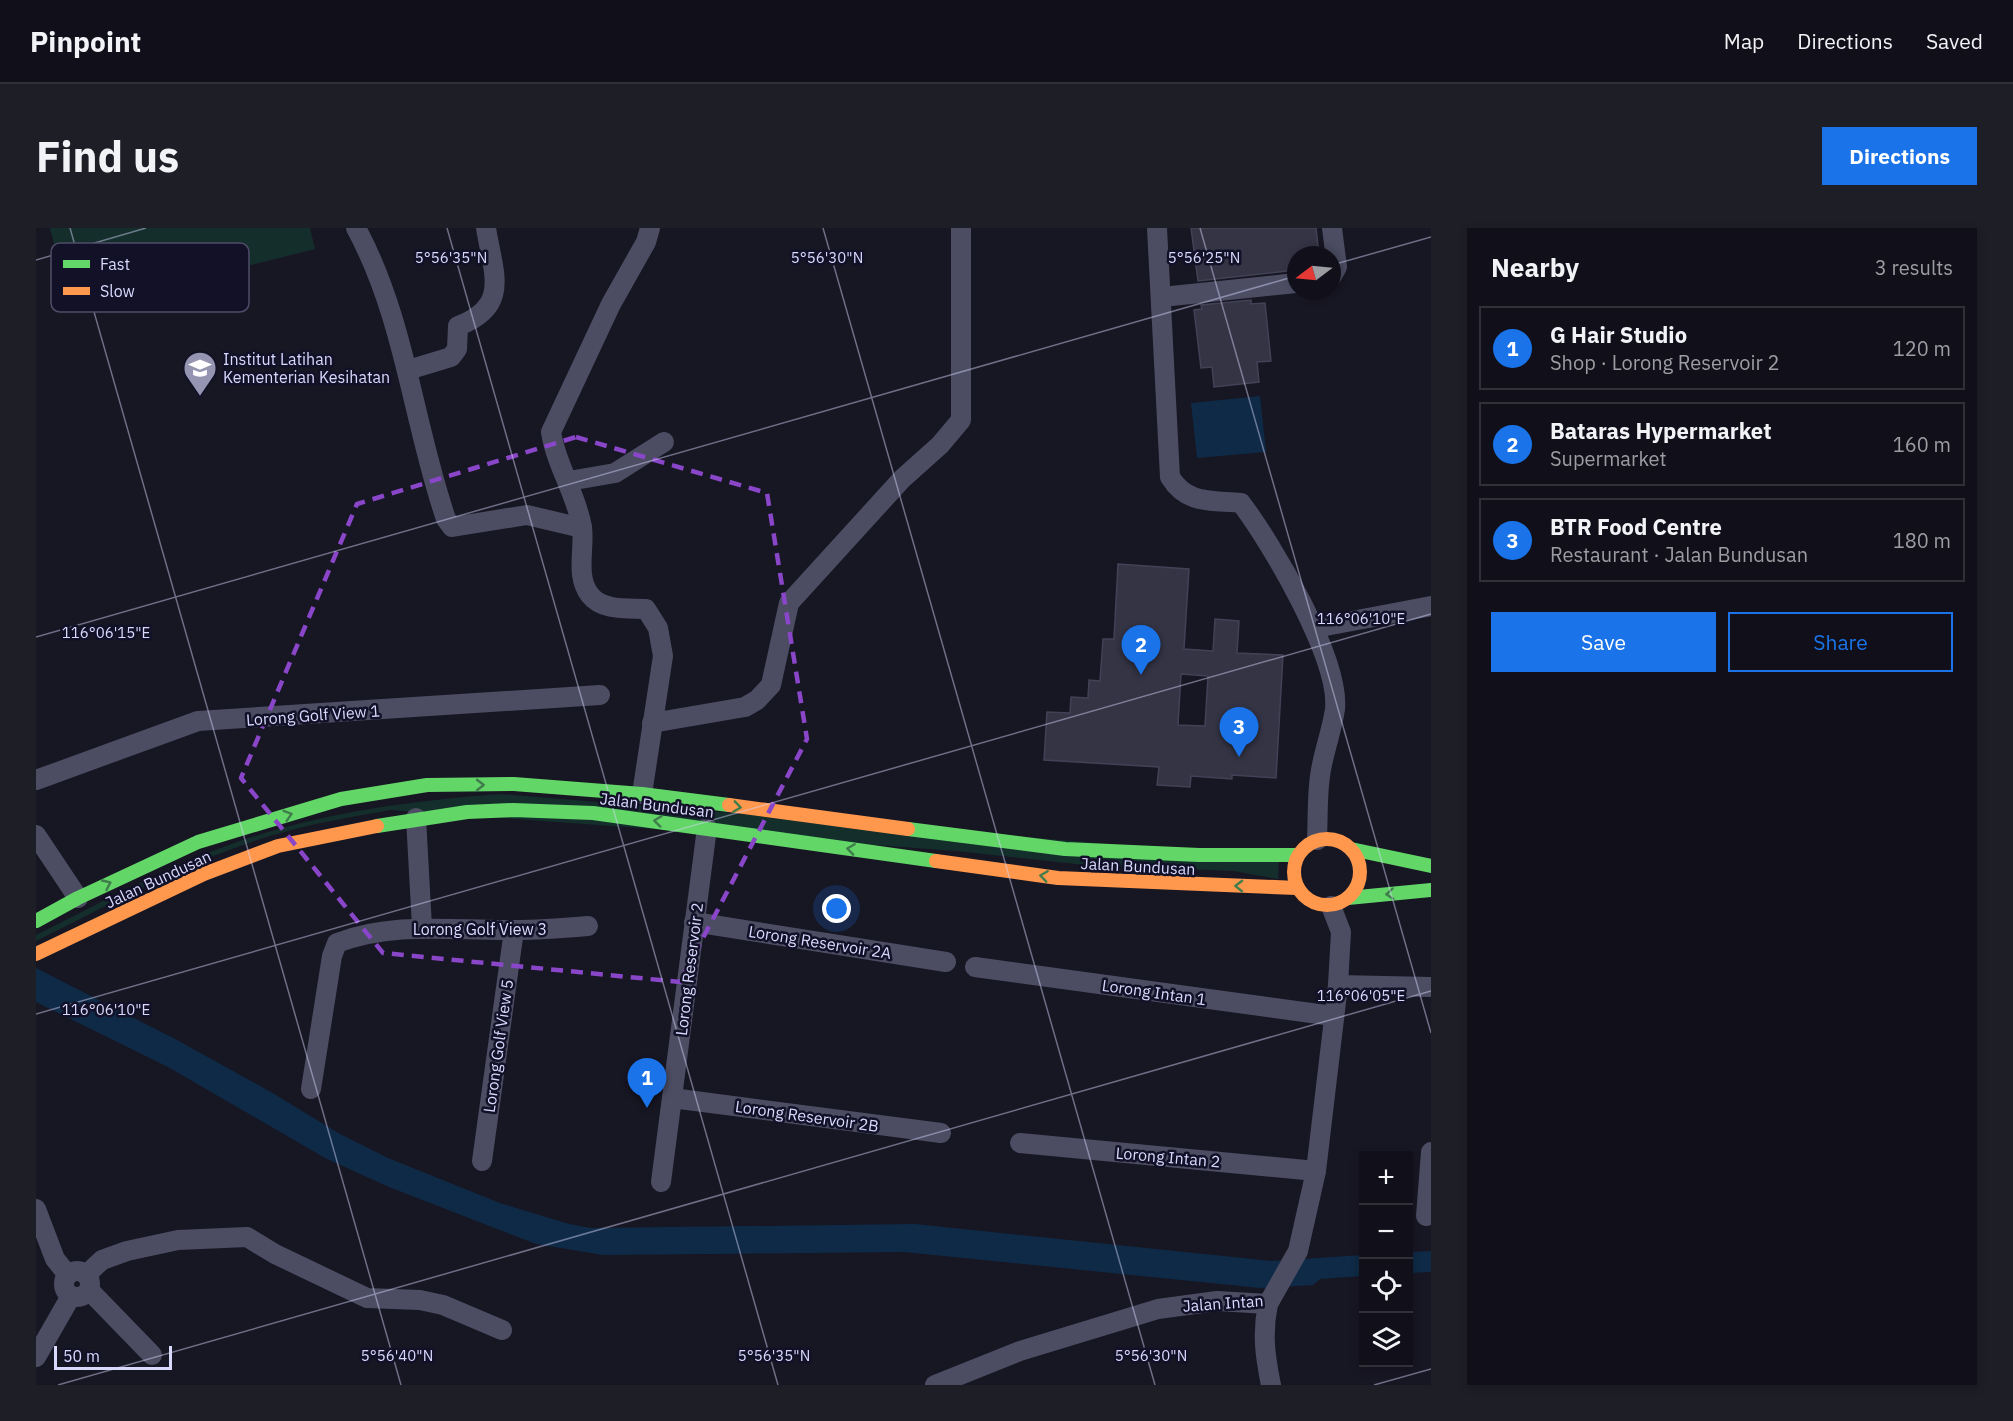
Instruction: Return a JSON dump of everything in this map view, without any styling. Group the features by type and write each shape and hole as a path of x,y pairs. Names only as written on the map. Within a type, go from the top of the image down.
{"main road":[{"name":"Jalan Bundusan","path":"36,921 78,898 198,842 341,799 427,785 514,784 642,794 1065,849 1199,855 1298,855"},
{"name":"Jalan Bundusan","path":"37,953 204,874 278,846 416,818 525,811 592,813 1058,878 1297,888"},
{"path":"1431,866 1351,849 1335,840 1317,840 1298,855 1294,877 1297,888 1311,902 1340,902 1431,890"},
{"path":"1340,902 1360,880 1360,868 1351,849"}],"street":[{"path":"356,228 373,261 408,370 439,499 446,519 452,527 527,515 582,528"},
{"path":"408,370 451,357 457,349 459,326 490,308 495,294 486,228"},
{"path":"642,794 663,656 658,628 646,609 606,606 590,596 582,578 582,528 569,481 554,454 551,432 611,304 646,242 650,228"},
{"path":"652,723 745,707 757,700 771,685 789,603 902,479 940,445 961,420 961,228"},
{"path":"1157,228 1170,477 1178,491 1189,497 1241,503 1259,527 1315,628 1329,665 1335,707 1320,775 1317,840"},
{"path":"1332,228 1334,246"},
{"path":"1162,297 1287,284"},
{"path":"569,481 615,473 664,442"},
{"path":"1315,628 1431,606"},
{"name":"Lorong Golf View 1","path":"36,780 198,721 600,695"},
{"path":"416,818 422,927"},
{"name":"Lorong Reservoir 2","path":"661,1182 707,828"},
{"path":"36,835 78,898"},
{"name":"Jalan Intan","path":"935,1385 1020,1351 1158,1309 1217,1301 1272,1298 1298,1251 1316,1171 1332,1016 1338,985 1340,902"},
{"name":"Lorong Reservoir 2A","path":"694,922 946,962"},
{"name":"Lorong Golf View 3","path":"311,1089 332,956 337,943 359,934 422,927 514,930 588,926"},
{"name":"Lorong Golf View 5","path":"482,1161 514,930"},
{"name":"Lorong Intan 1","path":"975,968 1332,1016"},
{"path":"1338,985 1431,987"},
{"name":"Lorong Reservoir 2B","path":"672,1098 941,1133"},
{"name":"Lorong Intan 2","path":"1020,1143 1316,1171"},
{"path":"1426,1216 1431,1152"},
{"path":"36,1209 55,1259 152,1355"},
{"path":"36,1357 78,1284 102,1260 178,1240 247,1237 275,1254 367,1298 420,1300 443,1305 502,1330"},
{"path":"1271,1385 1264,1352 1263,1328 1272,1298"}],"highlighted area":[{"path":"576,437 767,493 807,739 680,982 383,953 241,778 357,504"}],"green space":[{"path":"50,228 310,228 315,249 249,266 249,243 54,243"},
{"path":"501,794 1279,858 1278,879 1234,871 1085,865 957,851 391,810 300,828 240,846 180,870 36,941 36,935 150,878 197,857 255,836 324,818 394,805"}],"water":[{"path":"1260,396 1266,452 1197,458 1191,403"},
{"path":"36,968 177,1040 271,1092 340,1134 388,1158 500,1203 569,1224 591,1228 915,1224 1272,1261 1359,1255 1359,1276 1320,1279 1313,1285 1260,1288 904,1252 603,1255 536,1244 389,1187 325,1158 168,1067 36,1002"},
{"path":"1431,1251 1431,1272 1413,1273 1413,1252"}],"building":[{"path":"1191,228 1316,228 1318,246 1287,246 1287,271 1198,281"},
{"path":"1251,300 1251,304 1265,303 1271,361 1257,362 1259,382 1214,387 1212,367 1201,368 1194,310 1202,309 1201,305"},
{"path":"1118,564 1189,569 1184,649 1213,651 1215,619 1239,621 1237,653 1283,655 1276,778 1232,775 1232,779 1191,776 1190,787 1157,785 1159,767 1044,760 1047,712 1070,713 1071,697 1088,698 1089,680 1100,681 1103,639 1114,639","holes":["1181,674 1208,676 1205,726 1178,725"]}],"traffic: fast":[{"path":"36,921 78,898 198,842 341,799 427,785 514,784 642,794 729,805"},
{"path":"377,826 467,812 513,810 593,813 936,861"},
{"path":"908,829 1065,849 1199,855 1298,855"},
{"path":"1351,849 1431,866"},
{"path":"1348,898 1431,890"}],"traffic: slow":[{"path":"729,805 908,829"},
{"path":"36,954 204,874 278,846 377,826"},
{"path":"1320,839 1334,839 1346,844 1355,853 1360,872 1358,885 1351,896 1334,905 1320,905 1308,900 1299,891 1294,879 1294,865 1299,853 1308,844 1320,839"},
{"path":"936,861 1058,878 1297,888"}],"place":[{"name":"Institut Latihan Kementerian Kesihatan","path":"200,397"},
{"name":"Bataras Hypermarket","path":"1141,675"},
{"name":"BTR Food Centre","path":"1239,757"},
{"name":"G Hair Studio","path":"647,1108"}]}
